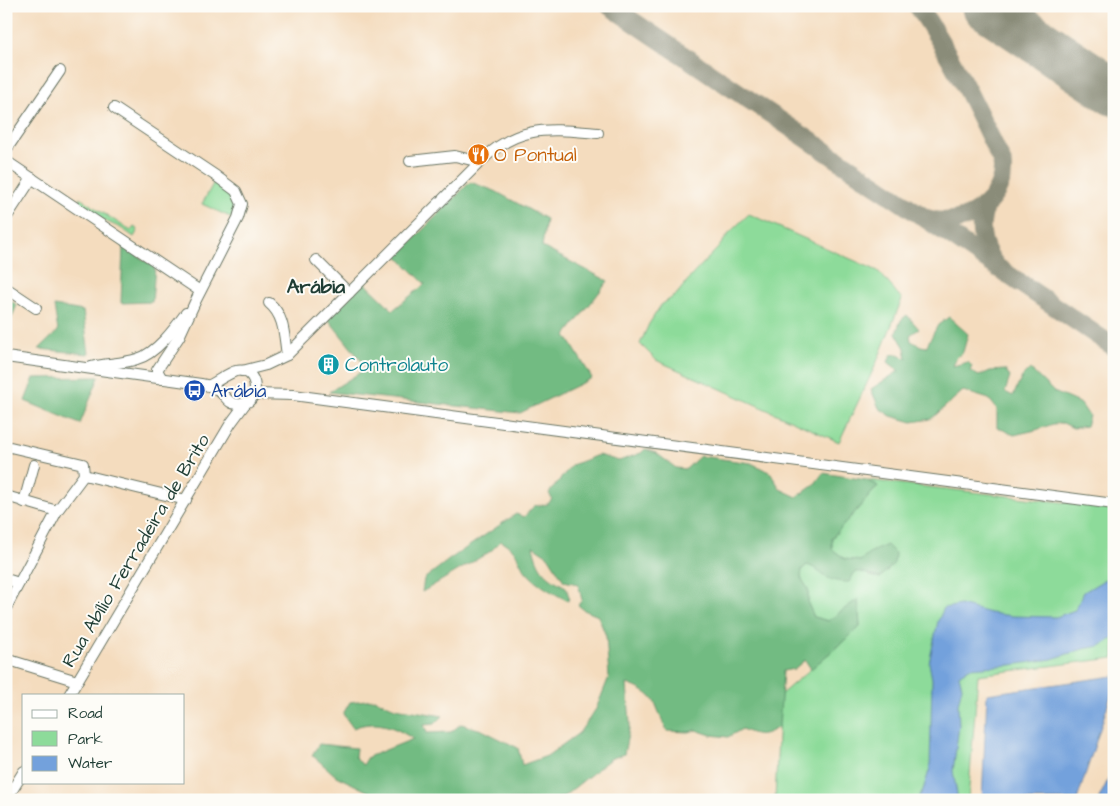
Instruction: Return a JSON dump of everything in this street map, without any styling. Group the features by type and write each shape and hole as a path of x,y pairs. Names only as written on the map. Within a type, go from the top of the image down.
{"street":[{"path":"6,150 60,71"},
{"path":"114,108 216,176 236,191 240,198 241,211 179,337 157,370 162,379"},
{"path":"208,386 233,372 266,365 287,356 499,145 509,139 537,130 555,129 598,133"},
{"path":"410,161 455,156 480,162"},
{"path":"6,161 198,296"},
{"path":"6,218 32,178"},
{"path":"316,260 349,293"},
{"path":"6,288 36,308"},
{"path":"86,368 104,363 113,364 136,360 146,355 172,331 198,296"},
{"path":"269,303 276,309 280,317 287,356"},
{"path":"6,357 208,386 218,390 237,404 245,404 252,398 255,386 266,365"},
{"path":"242,371 251,376 255,386"},
{"path":"226,377 222,389 228,399"},
{"path":"255,386 293,395 1114,504"},
{"name":"Rua Abílio Ferradeira de Brito","path":"228,399 231,423"},
{"name":"Rua Abílio Ferradeira de Brito","path":"70,694 231,423 245,404"},
{"path":"6,446 84,464 84,475 58,511 6,608"},
{"path":"24,502 34,465"},
{"path":"84,475 186,500"},
{"path":"6,496 58,511"},
{"path":"6,579 19,584"},
{"path":"6,660 78,681"},
{"path":"6,800 22,774"}],"green space":[{"path":"214,182 234,196 237,204 232,218 202,204"},
{"path":"470,182 495,191 546,219 542,247 608,281 566,335 592,378 520,413 329,392 367,368 328,319 364,282 393,310 425,284 397,256"},
{"path":"80,198 131,231 134,227 138,230 134,237 121,228 103,220 81,204 79,202"},
{"path":"749,214 878,271 902,299 876,364 839,442 656,360 640,344 649,324 661,305 676,295 731,231"},
{"path":"123,246 155,267 152,302 121,303"},
{"path":"6,298 17,305 6,331"},
{"path":"54,306 83,311 89,354 39,349 58,331"},
{"path":"907,315 919,329 910,335 911,341 926,347 938,325 949,317 968,334 963,352 956,358 953,366 968,362 972,366 970,371 979,376 990,371 1005,370 1010,377 1005,392 1013,396 1022,377 1030,369 1054,392 1081,404 1089,416 1086,426 1073,428 1063,423 1053,424 1014,435 997,427 997,409 989,399 963,391 931,419 912,422 891,416 879,408 871,389 899,371 888,362 891,355 898,354 907,359 905,348 896,333 901,320"},
{"path":"99,377 80,424 25,401 34,378"},
{"path":"645,449 656,453 676,468 686,469 700,456 751,463 771,473 780,489 797,497 814,485 823,473 866,480 878,486 832,538 832,549 845,559 860,561 873,551 887,545 895,553 894,563 880,578 855,572 849,582 830,579 807,565 802,569 801,578 808,589 808,604 814,617 828,621 858,599 860,627 811,669 805,660 794,669 783,671 779,727 761,734 742,729 728,737 711,735 696,730 689,732 667,731 654,701 648,694 627,684 630,724 624,754 610,759 563,797 553,800 370,800 371,793 336,776 312,755 319,744 356,748 355,757 363,765 368,757 413,739 384,725 369,724 353,728 343,714 350,702 374,699 395,708 443,716 435,724 424,725 427,733 451,732 461,724 482,730 518,748 522,765 547,756 579,733 596,709 609,677 606,636 598,616 578,605 582,600 578,584 564,581 548,556 533,546 537,561 544,571 566,587 569,597 568,601 557,595 533,579 521,564 515,552 501,541 491,551 422,592 424,579 516,514 524,517 534,506 548,504 552,499 549,493 572,465 598,455 619,461 641,453"},
{"path":"866,480 1114,508 1114,658 978,675 968,800 775,800 780,695 860,627 858,600 828,621 814,617 808,604 808,589 801,578 802,569 807,565 817,568 822,575 862,571 870,576 880,578 894,563 873,551 861,561 845,559 832,549 832,538 878,486"}],"water":[{"path":"1114,574 1114,638 1100,646 1083,649 1052,659 1011,665 969,668 959,675 962,687 958,704 959,726 953,771 958,800 917,800 923,790 930,768 932,679 929,663 938,621 944,608 960,605 990,613 1012,616 1056,617 1075,610 1084,592"},
{"path":"1114,676 1114,686 1077,800 982,800 987,694"},
{"path":"1114,768 1114,800 1098,800"}],"taxiway":[{"path":"610,6 1114,347"},
{"path":"918,6 952,63 1002,162 1002,176 998,188 991,200 980,209 969,216 956,220 942,221 929,219"},
{"path":"988,202 981,225 983,241 994,263"}],"runway":[{"path":"986,6 1114,92"}],"place":[{"name":"O Pontual","path":"478,154"},
{"name":"Controlauto","path":"329,364"},
{"name":"Arábia","path":"195,390"}],"district":[{"name":"Arábia","path":"316,286"}]}
